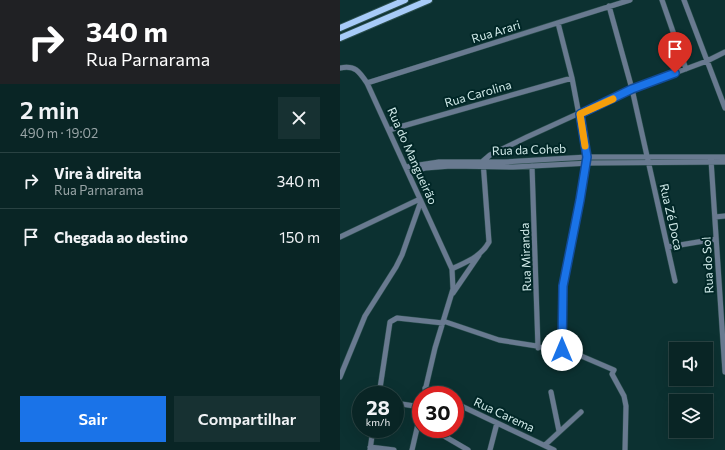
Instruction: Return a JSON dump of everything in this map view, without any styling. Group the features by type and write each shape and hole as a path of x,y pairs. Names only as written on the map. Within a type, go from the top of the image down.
{"main road":[{"path":"340,28 405,0"},
{"path":"340,38 429,0"},
{"path":"385,8 389,17"}],"street":[{"name":"Rua Arari","path":"367,83 630,0"},
{"path":"662,0 686,69"},
{"path":"684,0 725,108"},
{"name":"Rua Zé Doca","path":"608,6 632,89 675,281"},
{"path":"558,23 580,114 587,157 563,286 562,350"},
{"path":"451,296 479,255 485,249 490,237 483,164 501,149 632,89 707,61 725,52"},
{"name":"Rua do Mangueirão","path":"340,68 348,66 356,68 367,83 452,269 454,283 426,386"},
{"name":"Rua Carolina","path":"389,130 572,78"},
{"name":"Rua da Coheb","path":"409,173 426,168 587,157 648,160"},
{"name":"Rua da Coheb","path":"711,160 725,157"},
{"name":"Rua da Coheb","path":"406,167 429,163 532,166 648,160 711,160 725,162"},
{"name":"Rua do Sol","path":"711,160 725,372"},
{"name":"Rua Miranda","path":"532,166 538,348"},
{"path":"340,238 421,200"},
{"path":"340,377 364,316 399,261 421,200"},
{"path":"715,217 725,216"},
{"path":"668,247 716,239"},
{"path":"452,269 479,255"},
{"path":"380,386 390,322 397,318 443,322 499,340 538,348 572,352 614,370 612,374 624,396 626,406 625,450"},
{"path":"551,392 559,431"},
{"name":"Rua Carema","path":"464,407 554,450"},
{"path":"545,445 580,412"},
{"path":"490,450 497,423"},
{"path":"372,438 370,448 394,450"},
{"path":"412,450 415,438"},
{"path":"447,438 468,450"}],"slow traffic":[{"path":"585,146 580,114 613,99"}],"route":[{"path":"562,350 563,286 587,157 580,114 632,89 675,73"}]}
